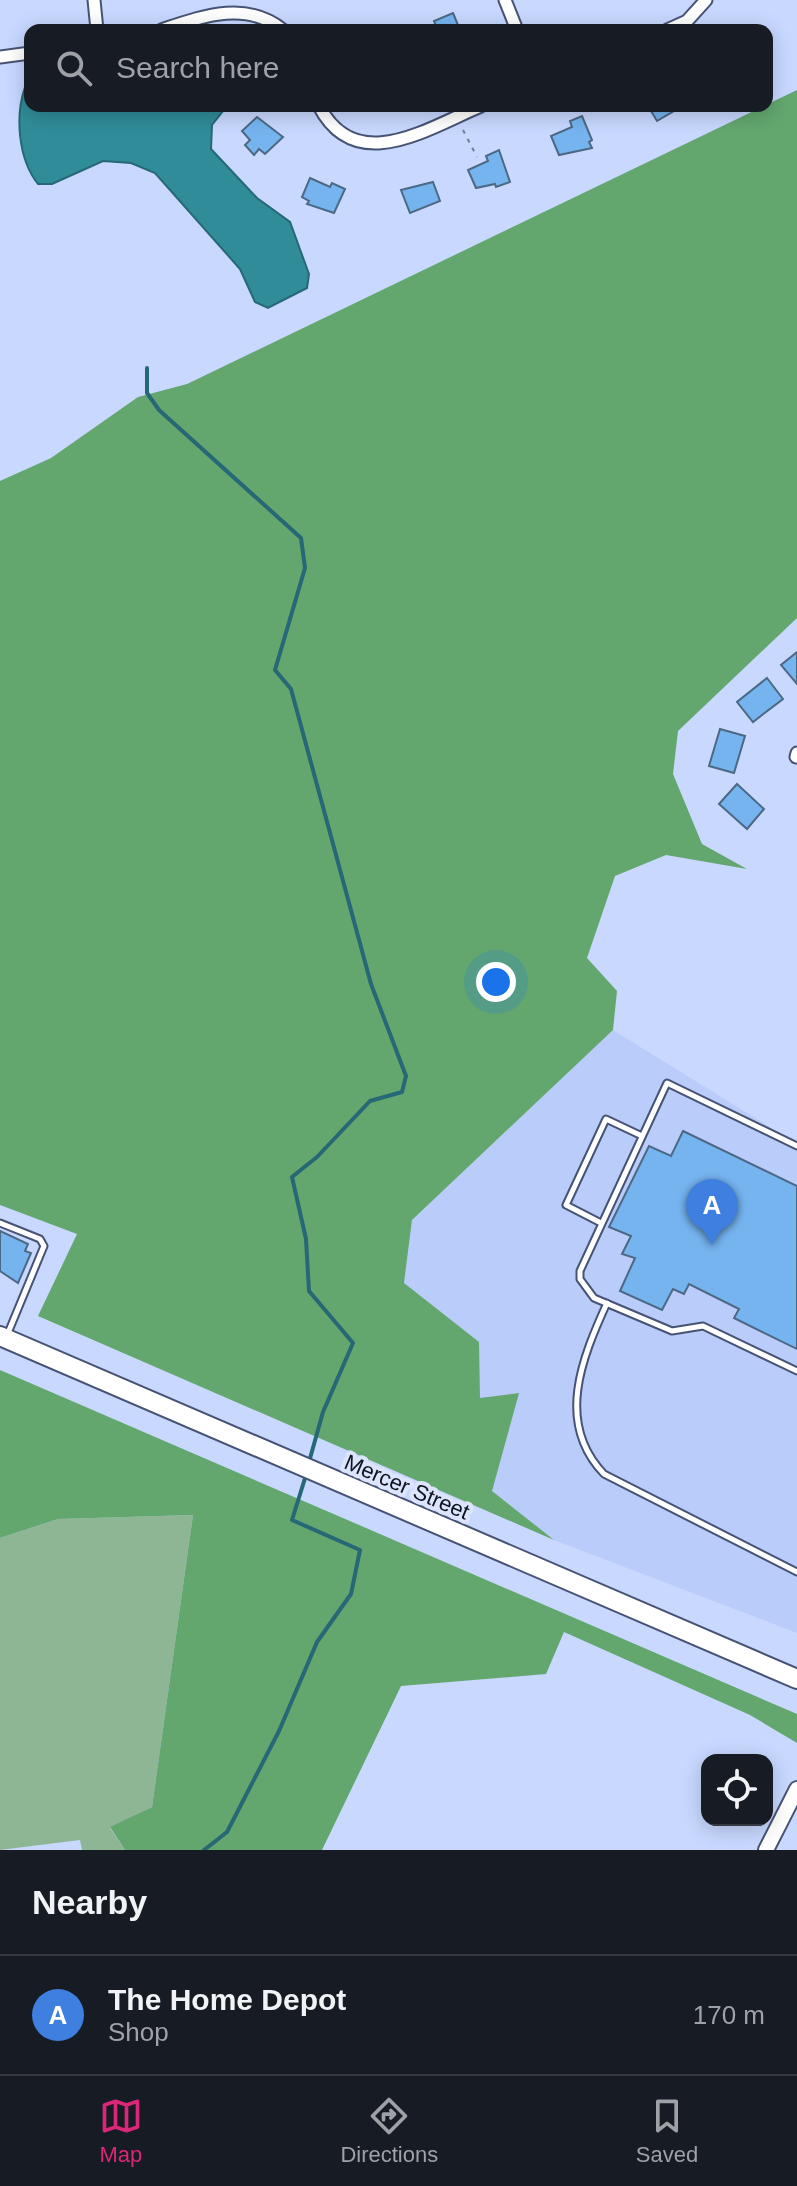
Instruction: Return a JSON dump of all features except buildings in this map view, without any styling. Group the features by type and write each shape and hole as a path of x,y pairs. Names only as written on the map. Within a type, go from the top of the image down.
{"main road":[{"name":"Mercer Street","path":"3,1337 797,1679"}],"street":[{"path":"94,0 96,24"},
{"path":"505,0 515,24"},
{"path":"679,24 692,17 706,0"},
{"path":"182,24 237,8 262,14 275,24"},
{"path":"0,57 24,54"},
{"path":"323,112 337,131 370,144 403,138 466,112"},
{"path":"766,1850 797,1789"}],"lane":[{"path":"797,1146 667,1083 580,1266 580,1279 594,1298 672,1331 703,1326 797,1371"},
{"path":"601,1223 566,1205 606,1119 642,1136"},
{"path":"0,1223 40,1239 44,1246 3,1337"},
{"path":"607,1303 581,1367 575,1409 581,1439 597,1467 604,1474 797,1572"}],"path":[{"path":"463,128 477,157"}],"shaded area":[{"path":"797,90 797,618 678,731 673,774 702,844 747,869 666,855 615,876 587,958 617,991 613,1030 412,1220 404,1283 479,1342 480,1398 519,1393 492,1491 554,1540 38,1316 77,1234 0,1205 0,481 51,458 138,397 187,384 751,112 773,112 773,102"},
{"path":"24,91 24,112 222,112 212,125 211,149 257,198 290,222 309,274 307,288 268,308 255,302 240,269 155,173 131,163 103,161 52,184 38,184 22,150 19,124"},
{"path":"613,1030 797,1144 797,1633 554,1540 491,1491 518,1394 479,1399 404,1283 412,1220"},
{"path":"0,1370 797,1714 797,1743 750,1715 564,1632 546,1674 401,1686 322,1850 125,1850 110,1827 152,1807 193,1515 58,1519 0,1538"},
{"path":"193,1515 152,1807 110,1828 125,1850 82,1850 80,1840 0,1850 0,1538 58,1519"}],"waterway":[{"path":"147,368 147,393 159,410 301,538 305,568 275,670 291,689 371,984 406,1076 402,1092 370,1101 317,1157 292,1177 306,1239 309,1291 353,1343 323,1412 309,1462"},
{"path":"204,1850 227,1832 279,1731 317,1642 351,1594 360,1550 292,1520 306,1475"}],"place":[{"name":"The Home Depot","path":"712,1245"}]}
